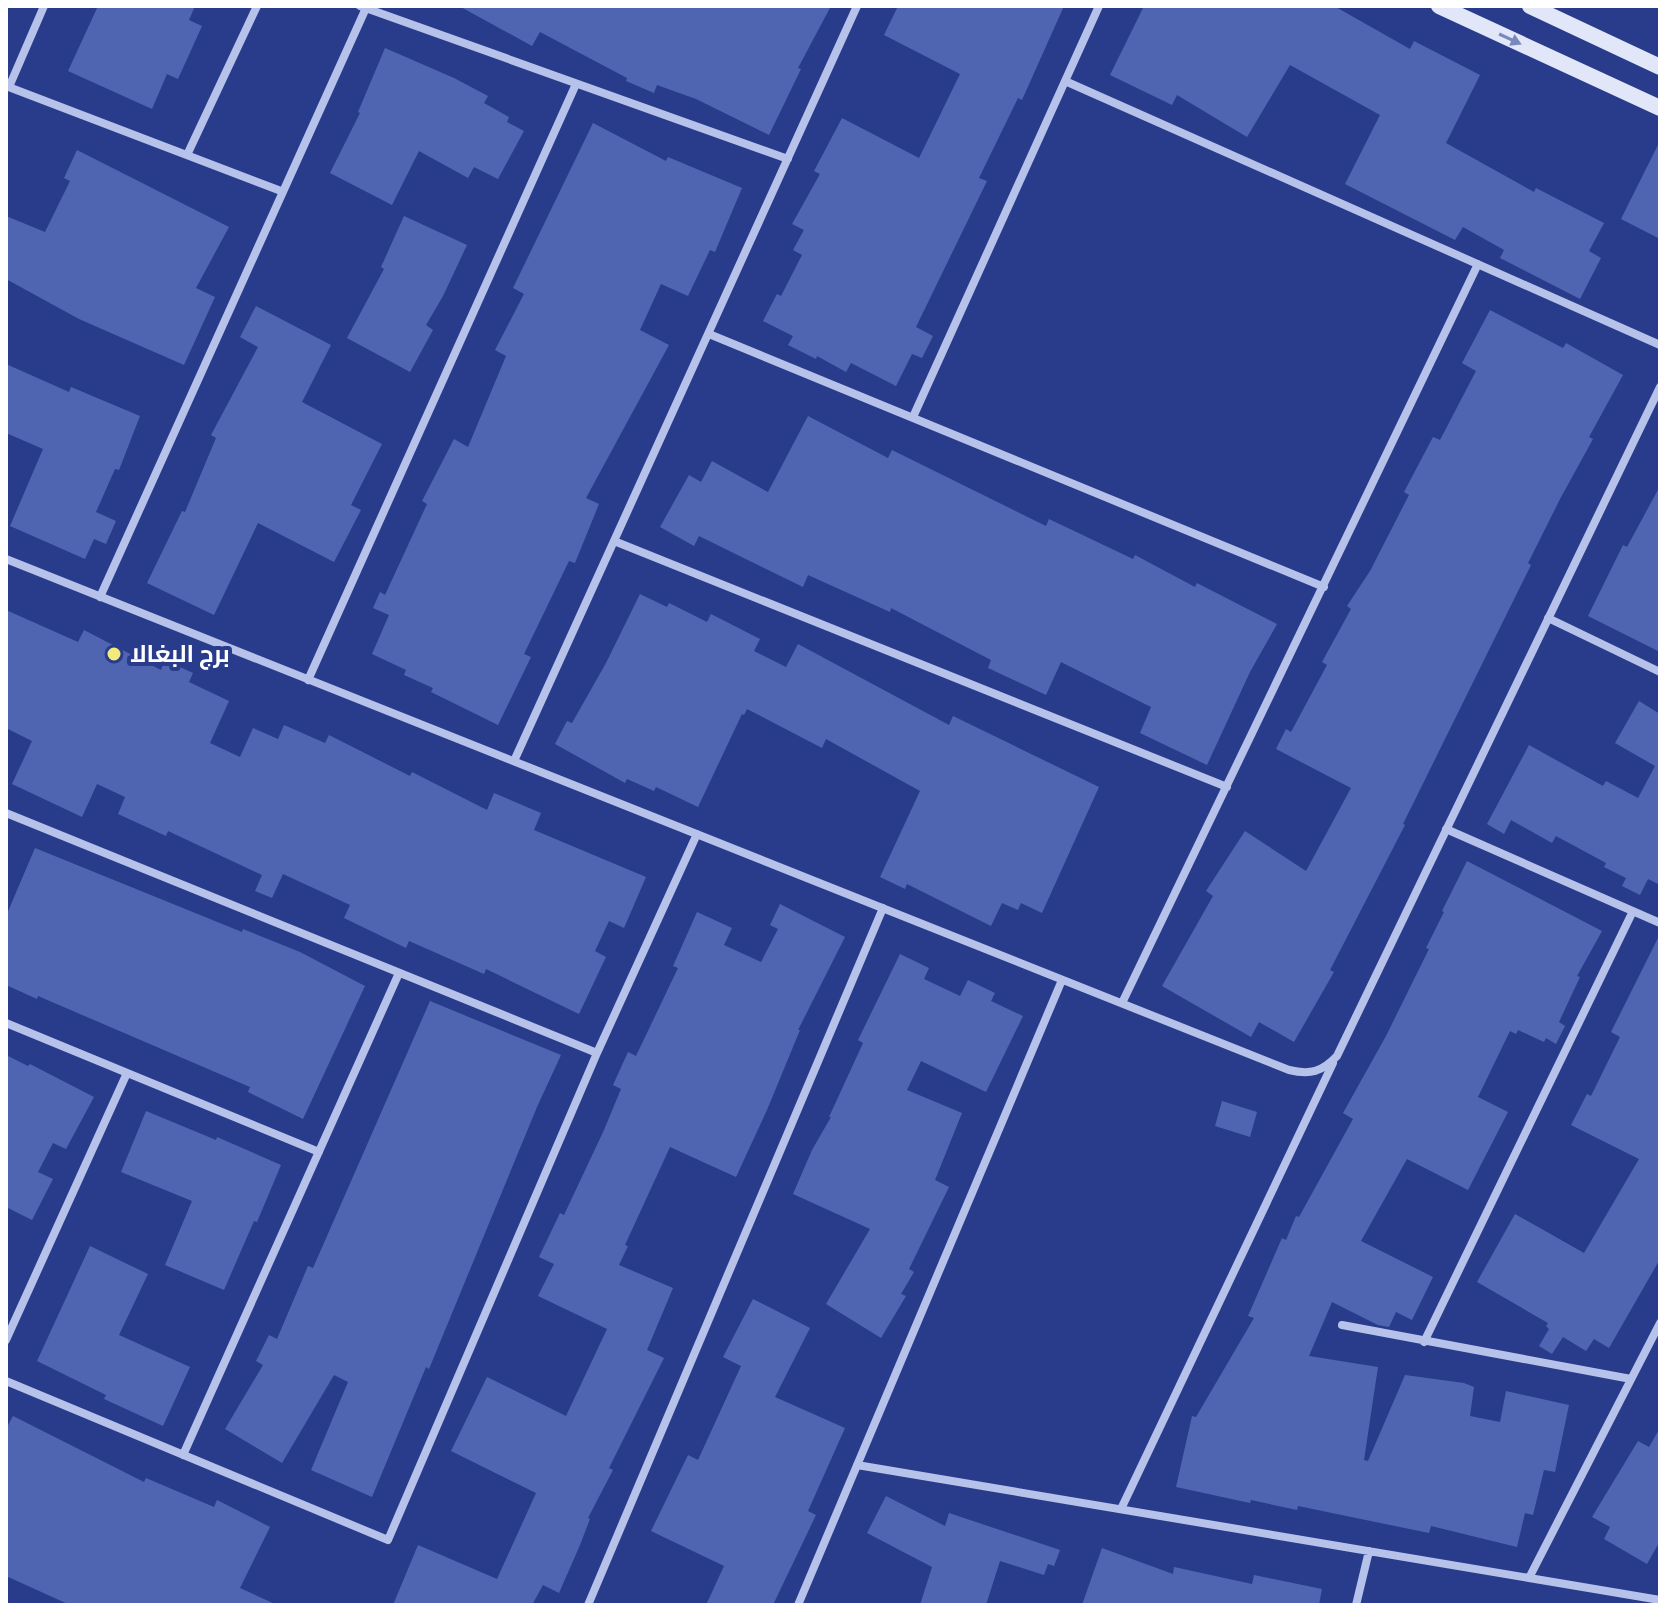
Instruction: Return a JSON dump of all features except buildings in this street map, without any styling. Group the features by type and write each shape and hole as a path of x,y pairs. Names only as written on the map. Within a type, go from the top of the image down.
{"main road":[{"path":"1439,6 1660,108"},
{"path":"1530,6 1660,67"}],"street":[{"path":"44,6 8,86 281,191"},
{"path":"187,155 257,6"},
{"path":"514,761 857,6"},
{"path":"913,417 1099,6"},
{"path":"100,597 363,7 788,159"},
{"path":"1065,81 1660,345"},
{"path":"308,680 576,84"},
{"path":"1122,1003 1478,264"},
{"path":"709,334 1324,587"},
{"path":"1121,1509 1660,387"},
{"path":"614,541 1227,787"},
{"path":"6,559 1303,1073 1315,1072 1337,1056"},
{"path":"1548,618 1660,672"},
{"path":"7,815 597,1053"},
{"path":"1446,829 1660,923"},
{"path":"6,1381 388,1540 597,1053 697,834"},
{"path":"588,1605 883,908"},
{"path":"1424,1342 1633,911"},
{"path":"183,1455 399,973"},
{"path":"798,1605 1062,980"},
{"path":"6,1023 319,1152"},
{"path":"6,1340 127,1073"},
{"path":"1529,1578 1660,1323"},
{"path":"1342,1325 1631,1379"},
{"path":"857,1465 1660,1600"},
{"path":"1356,1605 1369,1551"}],"place":[{"name":"برج البغالا","path":"114,654"}]}
